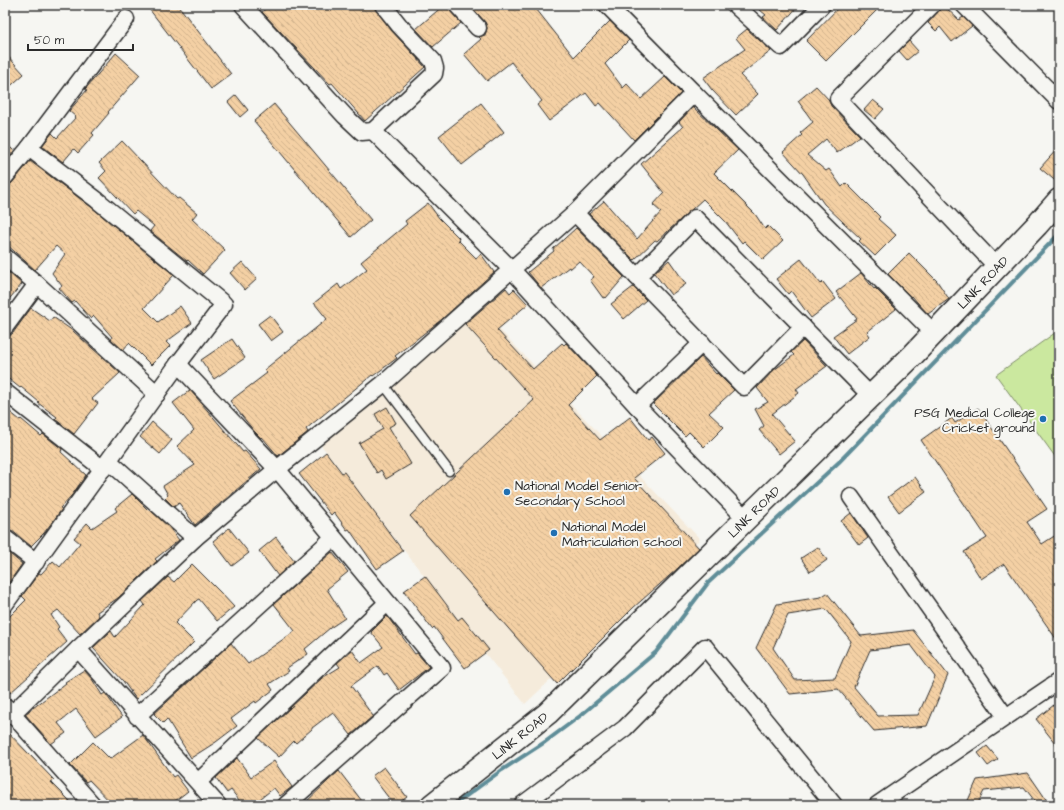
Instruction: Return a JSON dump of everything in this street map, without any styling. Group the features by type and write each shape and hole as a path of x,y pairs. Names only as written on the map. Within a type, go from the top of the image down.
{"street":[{"path":"243,5 345,116 362,132 373,131 434,74 435,68 433,60 399,25 383,5"},
{"path":"457,5 478,28"},
{"path":"608,5 934,333"},
{"path":"735,5 782,47 822,5"},
{"path":"932,5 838,99 997,267"},
{"path":"964,5 1059,101"},
{"path":"5,177 126,19"},
{"path":"93,805 8,710 78,649 195,538 277,469 383,384 512,270 575,213 694,93"},
{"path":"373,131 512,270 637,406 746,519"},
{"path":"5,604 178,364 224,304 97,200 28,148"},
{"name":"LINK ROAD","path":"432,805 548,712 934,333 1059,200"},
{"path":"575,213 744,387 803,327"},
{"path":"637,277 695,218 871,396"},
{"path":"5,257 37,284 157,394"},
{"path":"5,327 37,284"},
{"path":"637,406 702,343"},
{"path":"178,364 277,469 387,604 442,668 286,805"},
{"path":"5,392 106,465 195,538"},
{"path":"851,497 1006,717"},
{"path":"5,538 36,562"},
{"path":"137,716 333,538"},
{"path":"198,782 387,604"},
{"path":"529,803 625,728 705,647 834,805"},
{"path":"78,649 218,805"},
{"path":"877,805 1059,681"}],"lane":[{"path":"383,384 449,470"}],"shaded area":[{"name":"National Model Senior Secondary School","path":"481,310 700,539 525,704 321,445"}],"green space":[{"name":"PSG Medical College Cricket ground","path":"1059,330 1059,462 996,375"}],"building":[{"path":"146,5 178,5 231,74 211,89"},
{"path":"270,5 372,5 392,31 425,67 365,121 332,83 330,84 262,12"},
{"path":"444,5 448,5 450,11 461,23 433,47 416,29"},
{"path":"470,5 533,5 574,57 610,21 629,40 605,64 623,88 627,84 641,99 665,77 681,93 634,140 600,103 596,106 586,93 549,121 537,105 542,101 511,62 487,81 464,54 481,39 479,37 485,35 487,28 485,22"},
{"path":"754,5 799,5 777,30 763,17 766,15"},
{"path":"841,5 882,5 826,61 806,41"},
{"path":"941,5 943,5 959,20 963,17 972,26 952,42 940,27 936,31 928,23 939,11"},
{"path":"747,29 771,51 740,75 758,94 736,115 712,90 703,78 745,49 736,38"},
{"path":"909,41 918,51 907,60 899,51"},
{"path":"5,53 24,74 5,91"},
{"path":"116,53 140,75 108,112 109,113 92,133 94,135 78,153 74,149 63,162 42,146 52,133 57,138 76,117 69,111 87,90 85,89"},
{"path":"816,86 829,100 831,106 860,136 837,153 826,139 807,155 826,171 829,169 842,187 846,183 880,217 878,219 896,235 875,256 859,241 861,239 824,204 803,174 783,152 802,135 800,133 813,122 798,101"},
{"path":"236,95 248,110 240,117 228,102"},
{"path":"873,100 884,109 875,119 864,110"},
{"path":"481,103 504,132 462,165 439,136"},
{"path":"274,104 371,220 351,237 254,121"},
{"path":"693,107 738,150 714,173 755,214 765,229 768,226 783,241 763,260 744,241 742,243 725,221 703,199 634,260 589,214 604,201 637,239 661,212 653,205 664,193 641,164 683,127 679,122"},
{"path":"122,141 177,199 179,198 197,213 192,219 225,250 203,274 188,260 187,261 150,231 154,226 136,211 133,214 99,178 106,171 99,163"},
{"path":"5,142 14,151 5,162"},
{"path":"1059,147 1059,184 1040,168"},
{"path":"30,161 90,206 174,275 144,308 158,322 180,306 192,323 166,342 170,346 151,365 129,343 123,350 111,339 112,337 94,316 91,319 75,301 72,303 59,288 62,286 52,273 65,254 56,246 35,270 5,243 5,186 12,183"},
{"path":"428,203 439,218 459,238 458,240 476,258 481,254 494,272 441,320 395,356 397,358 373,376 372,375 306,429 308,432 278,456 262,437 261,438 254,431 230,401 267,373 264,370 327,319 314,303 338,284 341,289 367,269 361,262 407,224 405,221"},
{"path":"576,228 624,277 606,298 603,298 590,280 594,277 579,261 570,269 569,267 541,288 528,272 554,251 553,249"},
{"path":"909,253 937,281 949,299 928,314 912,296 911,297 888,274"},
{"path":"801,259 821,284 823,282 836,299 811,318 791,291 788,294 776,279"},
{"path":"669,260 686,284 671,295 654,273"},
{"path":"242,262 257,279 245,290 230,273"},
{"path":"7,271 22,284 5,304 5,273"},
{"path":"861,273 874,289 875,288 896,309 867,332 870,336 847,354 833,336 857,319 836,292"},
{"path":"633,287 646,300 624,319 611,304"},
{"name":"National Model Senior Secondary School","path":"506,288 510,293 514,289 528,304 497,330 533,369 562,343 564,345 566,343 597,376 568,405 600,440 630,417 648,440 652,437 665,453 634,478 699,548 633,608 557,684 410,516 534,400 465,324"},
{"path":"31,308 50,321 53,317 73,331 120,373 92,399 98,403 74,434 55,419 57,417 38,403 39,402 21,387 20,388 5,376 5,340 13,333"},
{"path":"270,315 283,332 271,341 258,324"},
{"path":"232,339 245,358 214,379 201,360"},
{"path":"803,341 827,366 796,389 799,393 772,414 795,441 779,454 759,430 764,426 755,409 768,402 757,388 774,370 794,355 791,352"},
{"path":"701,357 716,374 717,373 734,390 709,413 724,427 704,447 689,432 685,436 653,404"},
{"path":"190,390 243,452 245,451 261,469 195,525 179,503 174,507 165,498 168,495 163,486 195,465 177,446 194,430 173,403"},
{"path":"387,407 396,423 389,427 411,464 386,479 381,470 377,473 359,443 383,429 375,414"},
{"path":"5,408 41,436 43,434 62,449 61,452 86,475 72,495 60,508 62,509 44,533 31,546 11,530 5,529"},
{"path":"978,408 1047,509 1027,522 1042,544 1059,533 1059,643 1004,564 981,579 964,552 987,538 921,440 952,418 955,423"},
{"path":"152,422 172,440 160,454 140,437"},
{"path":"326,452 342,473 344,472 403,551 377,569 349,529 347,530 334,512 331,515 299,474"},
{"path":"915,477 926,492 899,512 888,497"},
{"path":"132,494 149,511 150,510 168,526 179,540 155,559 157,561 118,598 97,612 99,616 80,634 58,610 51,615 59,627 57,629 67,642 10,693 5,687 5,621 26,600 22,596 39,573 41,574 53,561 60,567 80,543 74,538 87,523 92,528 117,511 115,508"},
{"path":"851,513 868,538 859,545 841,521"},
{"path":"229,528 249,553 232,566 213,541"},
{"path":"276,537 294,561 278,576 259,551"},
{"path":"818,547 827,560 810,572 801,558"},
{"path":"5,550 22,564 5,588"},
{"path":"332,552 348,572 327,589 345,618 330,628 305,649 308,654 287,668 289,671 269,684 273,690 231,719 237,726 191,758 167,719 163,723 154,714 231,643 248,664 295,631 274,604"},
{"path":"192,564 234,607 217,621 199,599 197,600 175,623 194,642 136,699 123,681 93,648 111,631 115,637 145,605 142,601 168,577 174,582"},
{"path":"425,576 458,620 462,617 489,650 465,668 434,627 432,629 404,591"},
{"path":"827,593 861,636 913,630 948,675 927,726 874,731 838,689 790,694 756,648 777,604 821,597","holes":["826,609 851,641 835,678 795,680 773,648 788,615","911,645 935,677 918,715 878,716 854,687 870,650"]},
{"path":"387,616 415,654 417,653 429,667 399,690 387,673 384,675 378,666 351,686 373,716 351,735 333,712 312,728 296,743 294,741 279,757 258,738 322,678 340,667 337,663 352,650 361,663 383,647 371,632"},
{"path":"84,670 92,679 102,695 105,693 122,717 96,736 76,709 58,723 66,733 51,744 25,714 66,683 65,682"},
{"path":"1059,701 1059,748 1036,719"},
{"path":"5,729 54,780 51,782 74,805 5,805"},
{"path":"143,735 173,777 176,775 188,791 170,805 113,805 89,780 86,782 70,765 93,742 110,759"},
{"path":"987,746 998,759 988,766 978,753"},
{"path":"237,758 251,777 274,761 292,787 280,796 274,788 252,805 243,805 231,790 227,793 216,778"},
{"path":"384,767 407,797 396,805 394,805 372,776"},
{"path":"339,771 365,805 303,805 328,781"},
{"path":"1028,773 1050,805 1038,805 1024,787 984,791 977,805 966,805 977,780"}],"waterway":[{"path":"454,805 580,716 656,652 708,583 839,462 1059,234"}],"place":[{"name":"PSG Medical College Cricket ground","path":"1043,419"},
{"name":"National Model Senior Secondary School","path":"507,492"},
{"name":"National Model Matriculation school","path":"554,533"}]}
